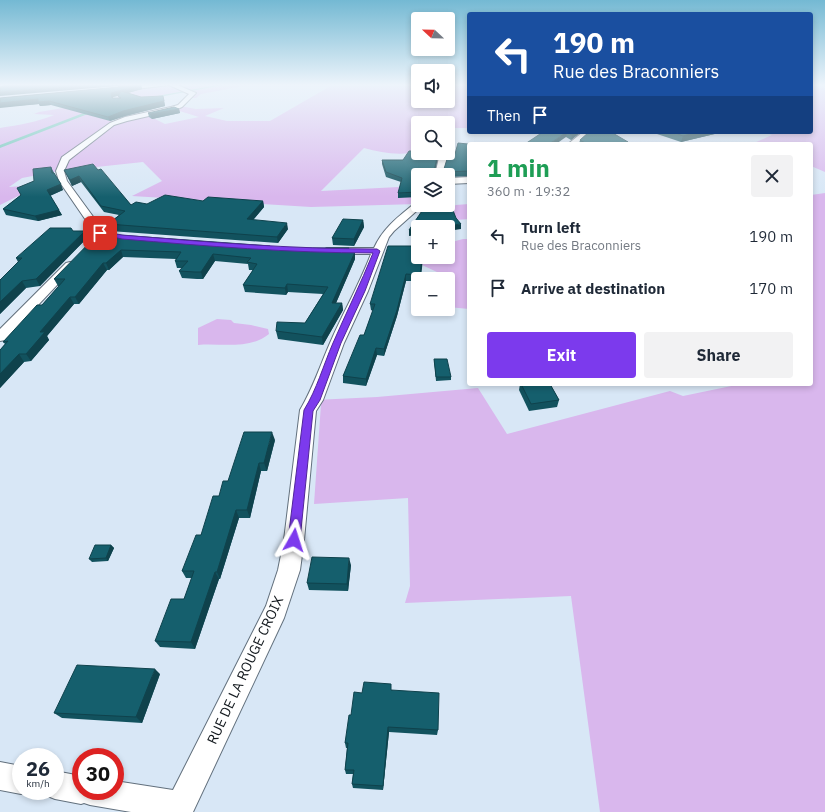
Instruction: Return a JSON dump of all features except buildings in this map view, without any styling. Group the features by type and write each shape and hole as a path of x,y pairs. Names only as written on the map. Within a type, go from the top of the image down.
{"street":[{"path":"91,243 106,234 63,181 60,171 62,164 69,155 114,122"},
{"path":"575,142 585,134"},
{"path":"455,181 467,180"},
{"name":"RUE DE LA ROUGE CROIX","path":"179,809 276,610 289,570 294,540 308,410 315,400 337,343 362,291 377,251 390,229 411,211"},
{"path":"316,251 377,251"},
{"path":"0,337 76,258"},
{"path":"0,776 12,778"},
{"path":"124,798 179,809"}],"shaded area":[{"path":"30,122 161,122 165,124 175,122 411,122 410,153 387,153 364,148 321,191 411,186 411,204 311,207 132,196 162,181 143,162 59,171 22,178 9,187 23,186 30,190 0,205 0,128"},
{"path":"60,122 67,122 0,148 0,145"},
{"path":"455,122 467,122 467,128 455,128"},
{"path":"813,122 825,122 825,172 813,167 813,142 756,142 772,135 769,134 813,134"},
{"path":"825,193 825,812 600,812 571,596 405,603 410,586 408,498 314,504 321,404 315,400 377,397 478,388 507,434 670,391 683,396 731,386 813,386 813,195"},
{"path":"467,204 467,219 456,220 447,212 455,212 455,205"},
{"path":"467,239 467,309 455,308 455,272 437,272 422,265 455,264 455,241"},
{"path":"217,319 231,320 234,323 268,329 269,334 261,339 244,344 198,345 198,328"}],"route":[{"path":"100,233 111,236 263,249 377,251 362,291 337,343 315,400 308,410 294,540"}]}
